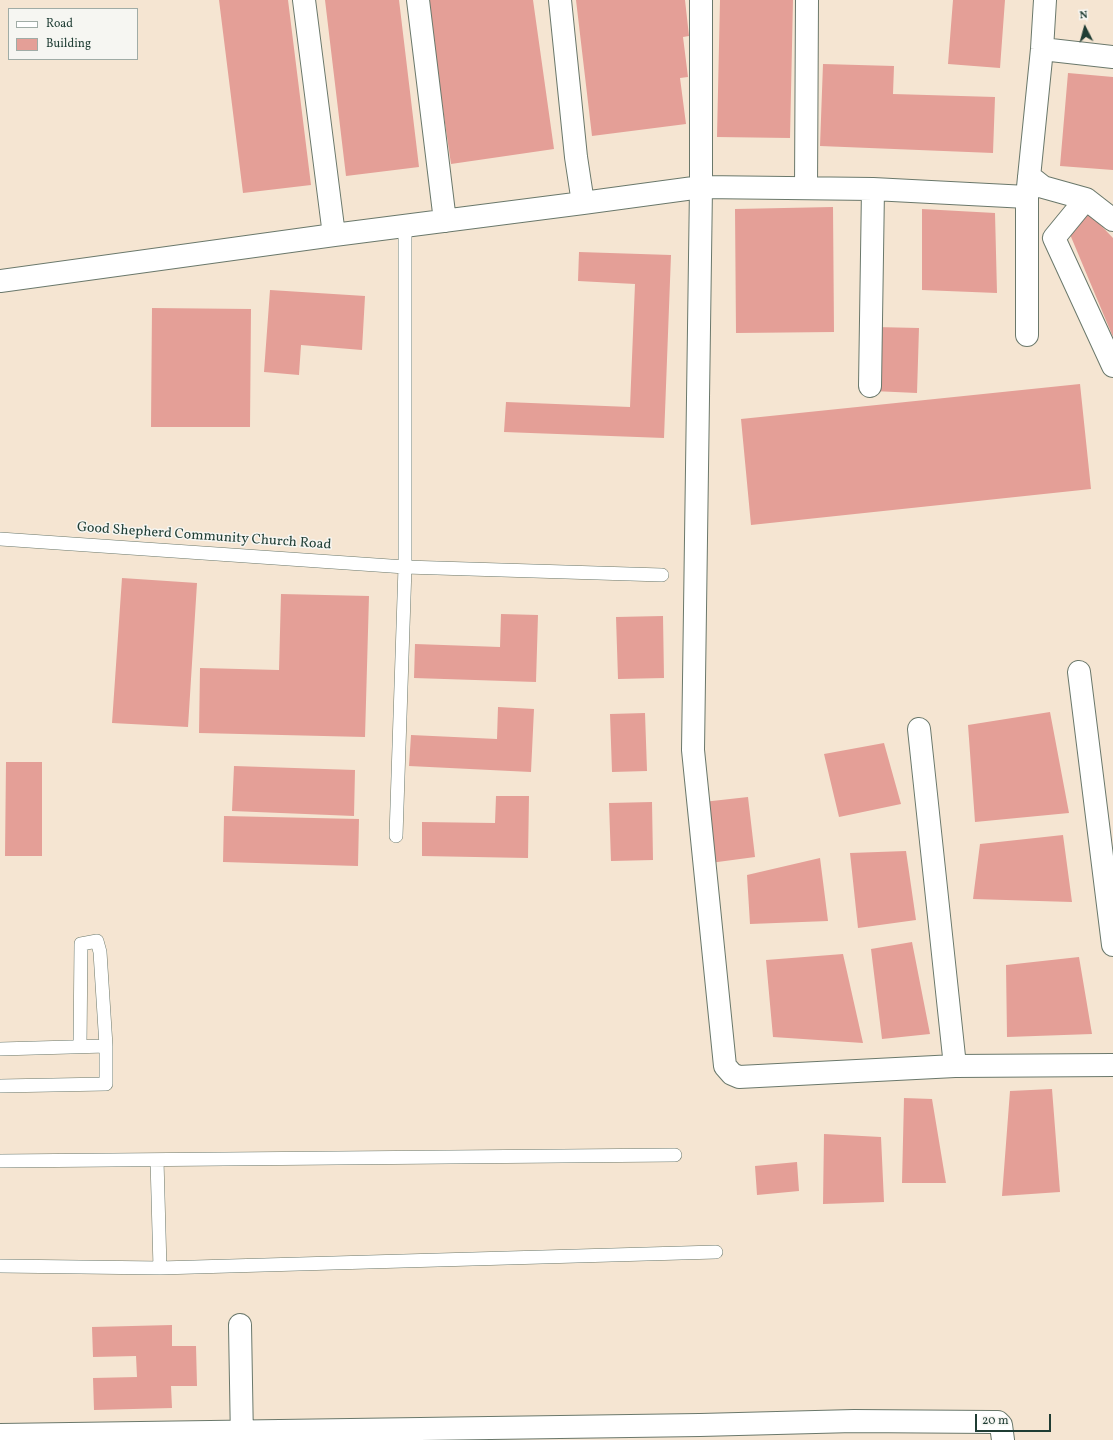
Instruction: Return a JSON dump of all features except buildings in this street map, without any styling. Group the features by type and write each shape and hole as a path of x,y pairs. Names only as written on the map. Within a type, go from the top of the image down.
{"street":[{"path":"304,0 334,235"},
{"path":"418,0 445,221"},
{"path":"560,0 576,157 583,203"},
{"path":"701,0 701,187 693,750 725,1066 732,1074 739,1077 955,1066 1113,1065"},
{"path":"806,188 807,0"},
{"path":"1027,335 1028,187 1046,0"},
{"path":"1042,49 1113,57"},
{"path":"0,281 334,235 701,187 872,189 1043,187 1086,199 1113,220"},
{"path":"870,386 872,189"},
{"path":"1086,199 1054,238 1113,366"},
{"path":"1079,672 1113,945"},
{"path":"919,729 955,1066"},
{"path":"240,1325 242,1435"},
{"path":"0,1435 700,1433 854,1431 998,1422 1001,1425 1003,1440"}],"lane":[{"path":"396,836 405,567 406,226"},
{"name":"Good Shepherd Community Church Road","path":"0,538 405,567 662,575"},
{"path":"0,1086 106,1084 106,1046 100,952 97,941 81,944 80,1046"},
{"path":"0,1049 106,1046"},
{"path":"0,1161 675,1155"},
{"path":"157,1160 160,1268"},
{"path":"0,1266 160,1268 716,1252"}]}
